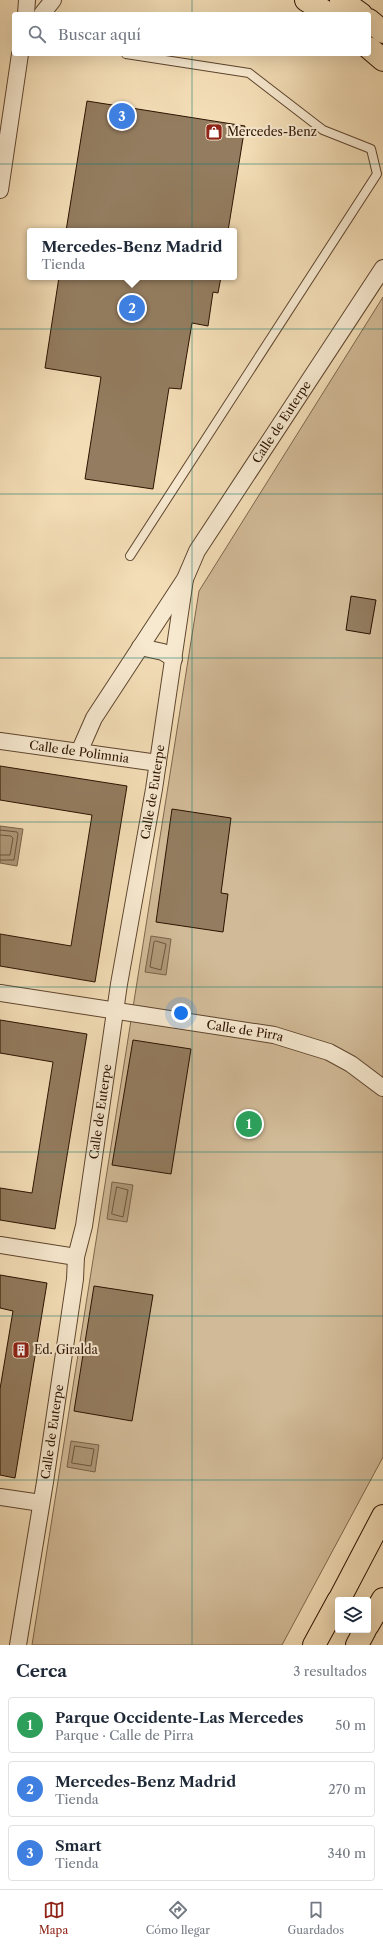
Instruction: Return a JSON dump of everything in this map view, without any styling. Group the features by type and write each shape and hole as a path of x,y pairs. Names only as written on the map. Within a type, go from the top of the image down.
{"highway":[{"path":"306,0 326,12"},
{"path":"341,0 358,12"},
{"path":"371,22 383,32"},
{"path":"371,50 383,60"},
{"path":"340,1597 383,1516"},
{"path":"371,1620 383,1599"},
{"path":"314,1645 335,1606"},
{"path":"357,1645 363,1633"}],"street":[{"path":"26,12 27,0"},
{"path":"0,190 20,56"},
{"name":"Calle de Euterpe","path":"79,752 94,718 185,579 197,551 383,268"},
{"name":"Calle de Euterpe","path":"18,1645 74,1287 76,1257 84,1226 116,1010 158,763 185,579"},
{"path":"140,647 163,652 174,659"},
{"name":"Calle de Polimnia","path":"0,741 158,763"},
{"name":"Calle de Pirra","path":"0,993 274,1035 303,1042 329,1052 346,1061 383,1088"},
{"path":"0,1245 76,1257"},
{"path":"0,1497 40,1503"}],"lane":[{"path":"130,556 377,174 371,149 323,130 249,73 139,56"}],"shaded area":[{"path":"383,297 383,1457 282,1645 32,1645 199,591"}],"water":[{"path":"0,826 23,829 17,866 0,863"},
{"path":"151,936 171,939 166,975 145,972"},
{"path":"112,1182 133,1185 127,1222 107,1219"},
{"path":"71,1441 99,1445 95,1472 67,1467"}],"building":[{"path":"87,101 245,126 228,228 66,228"},
{"path":"59,280 220,280 218,293 213,292 208,326 192,323 181,389 169,388 153,489 85,479 101,377 45,368"},
{"path":"351,596 376,600 370,634 346,630"},
{"path":"0,766 127,786 95,982 0,966 0,934 71,946 92,815 0,800"},
{"path":"172,809 231,818 221,893 228,894 223,932 156,922"},
{"path":"0,1020 87,1034 55,1229 0,1220 0,1188 32,1193 53,1062 0,1053"},
{"path":"133,1040 191,1049 171,1174 112,1165"},
{"name":"Ed. Giralda","path":"0,1275 47,1283 15,1478 0,1475 0,1389 13,1311 0,1308"},
{"path":"94,1286 153,1295 132,1421 74,1411"}],"place":[{"name":"Smart","path":"122,116"},
{"name":"Mercedes-Benz","path":"214,132"},
{"name":"Mercedes-Benz Madrid","path":"132,308"},
{"name":"Parque Occidente-Las Mercedes","path":"249,1124"},
{"name":"Ed. Giralda","path":"21,1350"}]}
